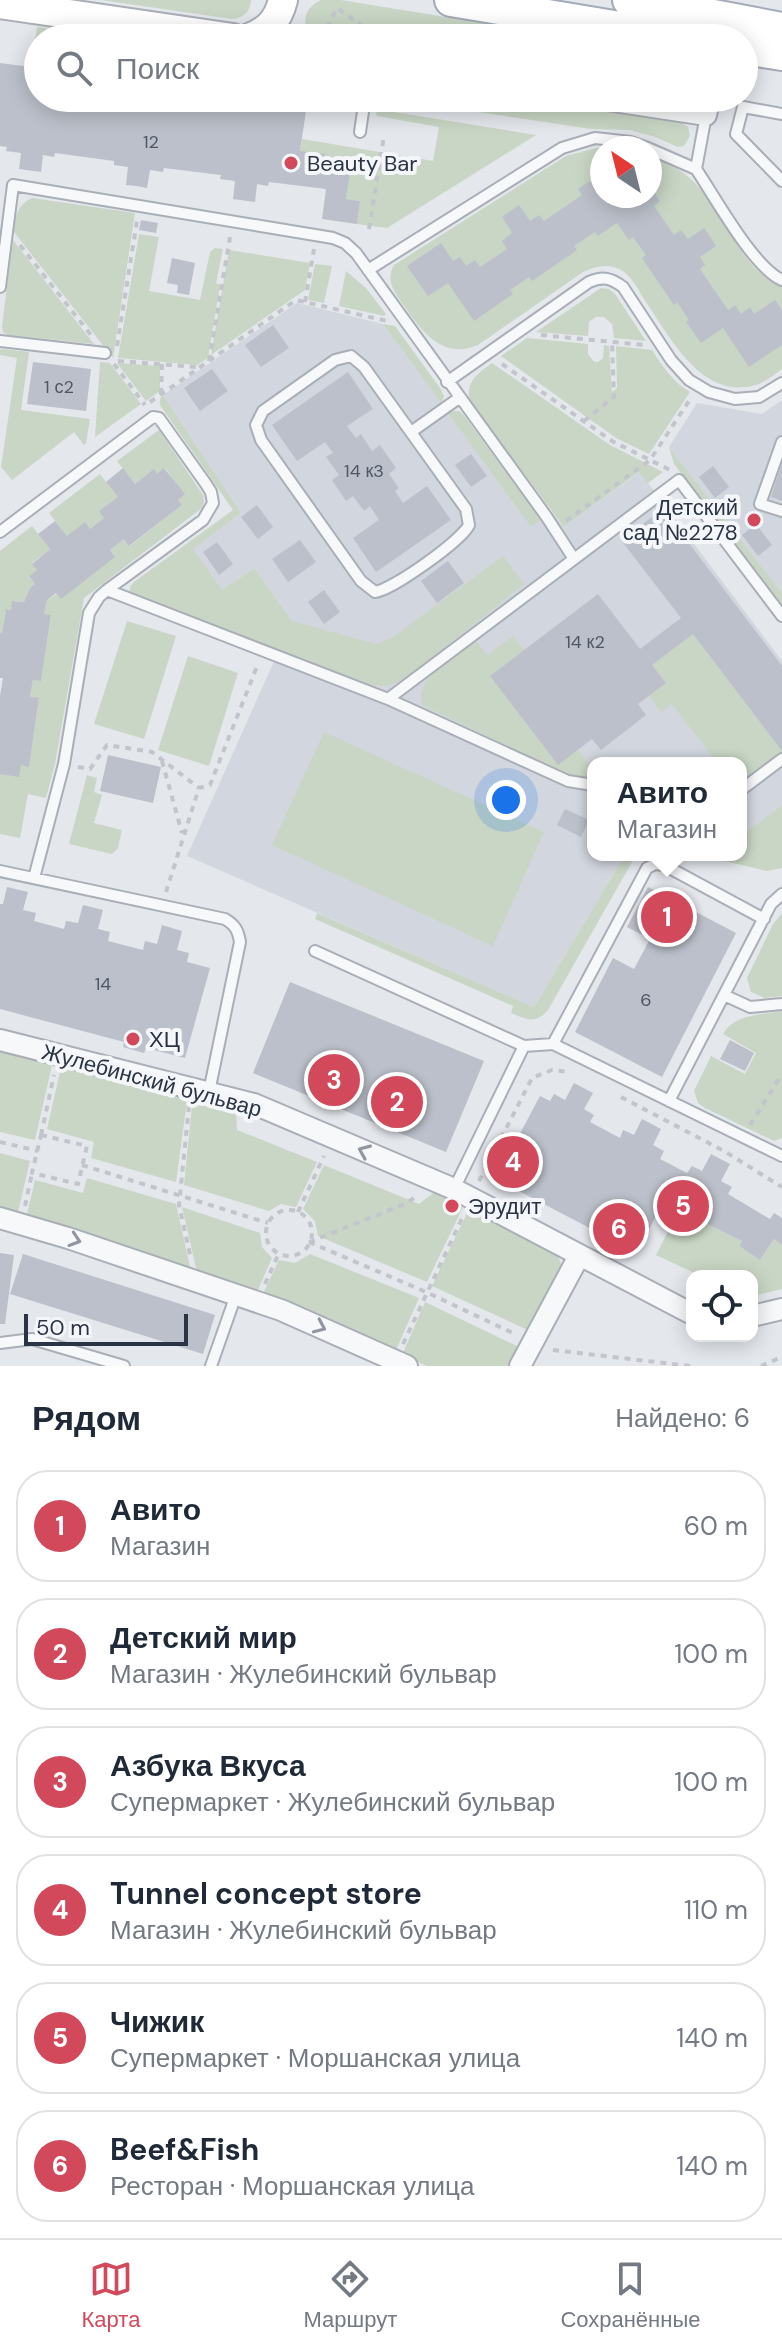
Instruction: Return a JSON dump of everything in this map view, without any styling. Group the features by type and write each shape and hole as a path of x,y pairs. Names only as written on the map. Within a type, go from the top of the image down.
{"main road":[{"path":"451,0 596,24"},
{"path":"629,0 756,24"},
{"path":"758,24 782,29"},
{"path":"758,50 782,54"}],"street":[{"path":"272,24 283,0"},
{"path":"0,4 137,24"},
{"name":"Жулебинский бульвар","path":"0,1040 254,1104 454,1190 686,1311"},
{"path":"0,1218 281,1310 401,1363"},
{"path":"520,1366 579,1256"},
{"path":"758,1315 782,1309"}],"lane":[{"path":"758,110 782,114"},
{"path":"360,132 363,112"},
{"path":"696,169 707,112"},
{"path":"742,112 736,134 782,181"},
{"path":"368,270 562,148 590,140"},
{"path":"662,154 696,169 755,258 782,280"},
{"path":"0,287 13,185 317,235 345,243 356,253 574,559"},
{"path":"447,382 599,278 614,280 623,287 662,347 689,380 709,392 735,399 759,397 782,383"},
{"path":"0,341 105,353"},
{"path":"351,356 364,367 411,432 466,509 469,525 460,537 390,587 375,592 361,581 261,440 256,425 263,411 335,360 351,356"},
{"path":"411,432 459,398"},
{"path":"0,532 153,417 159,418 211,492 213,503 203,520 107,590 89,613 64,764 34,878"},
{"path":"782,442 760,504 782,511"},
{"path":"388,699 679,480 782,616"},
{"path":"107,590 388,699 568,781 587,784"},
{"path":"747,785 782,759"},
{"path":"553,1044 647,868 655,864 664,865 764,919"},
{"path":"0,871 225,919 234,925 240,942 200,1090"},
{"path":"669,1101 771,904 782,894"},
{"path":"315,951 524,1046 553,1044 782,1156"},
{"path":"724,995 750,1007 782,1004"},
{"path":"454,1190 524,1046"},
{"path":"211,1366 236,1295"},
{"path":"0,1343 32,1339 124,1366"}],"path":[{"path":"328,24 337,8 359,24"},
{"path":"369,229 384,136"},
{"path":"117,346 140,206"},
{"path":"209,361 232,221"},
{"path":"8,229 105,353"},
{"path":"305,302 317,235"},
{"path":"200,367 112,362 145,405 209,361 296,300 408,327"},
{"path":"517,333 662,347"},
{"path":"584,421 614,397 612,342"},
{"path":"487,354 612,441 673,471 679,480"},
{"path":"161,394 162,364"},
{"path":"566,521 650,460 699,386"},
{"path":"199,788 210,785 263,651"},
{"path":"64,764 90,769 107,745 152,752 199,788"},
{"path":"161,759 183,835"},
{"path":"162,906 199,788"},
{"path":"20,1223 59,1056"},
{"path":"495,1150 532,1078 552,1070 580,1076"},
{"path":"742,1138 782,1074"},
{"path":"196,1281 179,1194 200,1090"},
{"path":"615,1094 724,1151 782,1187"},
{"path":"32,1173 78,1184 87,1146 41,1135"},
{"path":"298,1212 332,1137"},
{"path":"0,1142 38,1151"},
{"path":"82,1165 268,1223"},
{"path":"309,1242 311,1229 298,1212 284,1210 268,1223 269,1244 279,1253 293,1255 300,1253 309,1242 405,1204 454,1190"},
{"path":"401,1363 426,1292 454,1190"},
{"path":"309,1242 548,1349 690,1366"},
{"path":"256,1302 279,1253"},
{"path":"761,1366 782,1357"}],"shaded area":[{"path":"297,303 383,324 531,526 552,512 564,527 640,472 782,661 782,805 747,831 747,757 587,757 587,861 621,861 534,1007 187,856 292,621 254,568 222,590 192,549 241,513 163,395"},
{"name":"Детский сад №2278","path":"782,400 782,593 669,447 697,403 762,414"}],"green space":[{"path":"101,0 251,0 246,14 232,19"},
{"path":"341,0 489,24 305,24 308,12 315,3"},
{"path":"376,112 394,112 536,135 387,228 357,224 360,201 346,199 349,173 323,169 300,151 302,139 433,161 439,127 377,116"},
{"path":"479,112 611,112 680,122 688,127 690,136 684,146 678,147 662,140 662,136 630,130 591,129"},
{"path":"590,150 590,208 662,208 662,161 694,182 743,254 767,278 782,287 782,369 756,385 737,387 719,384 690,363 631,279 623,271 610,266 583,272 478,345 455,349 428,336 393,289 390,278 394,265 566,156"},
{"path":"32,198 135,213 113,358 14,232 20,208"},
{"path":"139,234 159,237 149,291 200,300 210,252 215,248 223,249 208,358 197,365 118,358"},
{"path":"13,240 94,344 3,332"},
{"path":"229,250 310,263 305,290 211,355"},
{"path":"315,264 332,266 324,303 308,300"},
{"path":"346,271 366,288 386,314 384,316 339,306"},
{"path":"601,288 615,294 646,341 614,338 612,324 604,317 596,317 589,322 588,336 536,332"},
{"path":"383,324 395,326 440,388 444,396 441,403"},
{"path":"527,338 588,344 588,354 594,362 603,358 604,345 609,346 612,392 617,388 616,346 652,350 664,368 690,392 649,454 616,438 501,356"},
{"path":"2,349 29,352 21,410 90,419 84,445 74,432 12,480 1,467 17,358 0,355"},
{"path":"100,362 110,363 141,404 95,437"},
{"path":"117,363 160,366 160,391 146,401"},
{"path":"492,363 610,445 663,472 648,483 639,472 564,527 470,402 471,384"},
{"path":"163,395 241,513 193,549 222,590 254,568 292,621 376,644 393,637 503,556 524,584 415,671 396,683 384,686 361,682 133,596 130,587 134,582 233,510 160,405"},
{"path":"448,413 463,414 541,520 531,527"},
{"path":"159,430 203,495 202,508 84,598 55,764 46,798 28,794 20,838 0,834 0,774 21,765 29,766 39,699 30,697 33,680 41,680 51,616 44,614 47,600 115,557 110,550 124,539 130,546 182,505 178,500 184,494 165,468 157,474 153,470 135,484 117,461"},
{"path":"669,447 782,593 782,606 674,464"},
{"path":"100,474 118,497 100,511 104,518 90,529 67,536 49,513"},
{"path":"32,526 50,549 32,563 37,570 29,577 35,584 24,602 13,601 11,610 6,609 0,633 0,551"},
{"path":"127,621 176,636 144,739 94,724"},
{"path":"693,634 782,751 747,779 747,757 712,757 672,704 661,712 649,696 666,683 652,665"},
{"path":"513,636 524,650 490,676 557,764 578,750 587,762 587,779 570,776 422,705 424,685 448,660 476,641 487,655"},
{"path":"188,656 238,673 209,766 158,750"},
{"path":"324,732 544,832 493,946 272,845"},
{"path":"87,775 97,778 94,792 102,795 94,823 122,830 118,848 112,854 69,844"},
{"path":"782,805 782,868 767,871 724,861 747,861 747,831"},
{"path":"621,861 633,861 548,1010 535,1019 511,1013 513,1006 315,919 317,913 534,1007"},
{"path":"782,913 782,996 765,998 751,992 747,978 773,924"},
{"path":"782,1011 782,1138 774,1141 705,1108 698,1103 694,1091 711,1056 745,1074 756,1053 723,1034 728,1027 749,1016"},
{"path":"0,1047 53,1061 35,1140 0,1132"},
{"path":"62,1063 188,1094 176,1182 91,1158 94,1142 47,1129"},
{"path":"193,1096 236,1107 237,1130 317,1162 296,1207 281,1204 269,1211 184,1185"},
{"path":"0,1153 30,1161 17,1216 0,1212"},
{"path":"324,1165 419,1204 436,1191 464,1205 427,1282 318,1236 315,1221 303,1209"},
{"path":"87,1178 176,1204 191,1271 26,1218 35,1180 83,1193"},
{"path":"182,1207 260,1233 262,1247 272,1258 257,1292 197,1272"},
{"path":"470,1207 558,1255 562,1267 530,1331 432,1286"},
{"path":"679,1210 742,1241 739,1246 760,1260 774,1239 782,1245 782,1289 758,1295 758,1270 688,1270 656,1255"},
{"path":"310,1254 419,1298 395,1352 263,1294 279,1260 295,1263"},
{"path":"425,1302 521,1348 512,1366 427,1366 402,1355"}],"building":[{"path":"0,63 24,66 24,112 306,112 300,151 325,154 323,169 350,172 346,199 360,201 357,224 322,219 326,189 269,182 268,186 257,184 255,202 233,199 235,181 220,179 221,175 164,168 163,172 150,170 147,188 126,185 128,167 114,165 114,161 55,153 54,157 43,155 41,172 19,169 21,153 6,151 7,147 0,146"},
{"path":"590,181 590,208 655,208 674,235 681,230 688,239 704,228 716,246 700,257 705,265 700,269 728,310 735,305 741,314 750,307 754,314 775,300 782,310 782,345 749,367 723,328 701,343 677,302 674,305 642,258 646,255 633,237 629,240 617,223 598,236 595,232 574,246 577,250 532,281 529,277 510,290 513,294 474,321 448,283 428,296 407,266 441,243 453,261 460,257 466,266 475,260 480,267 507,249 502,241 512,233 502,217 519,205 530,221 539,215 544,221 582,195 578,189"},
{"path":"141,220 158,223 156,233 139,230"},
{"path":"172,258 195,263 189,295 177,293 178,285 167,283"},
{"path":"273,325 289,348 261,367 245,345"},
{"path":"33,362 91,369 86,411 27,404"},
{"path":"212,369 228,391 200,411 184,388"},
{"path":"348,372 373,409 347,426 356,438 361,434 372,451 380,445 396,468 389,474 399,488 395,491 403,503 427,486 451,520 376,572 353,538 379,520 370,506 364,511 353,496 346,501 332,480 339,475 326,457 333,453 325,442 297,461 272,425"},
{"path":"471,454 487,476 471,487 455,465"},
{"path":"713,466 729,487 715,498 699,477"},
{"path":"782,466 782,501 771,497"},
{"path":"123,468 135,484 154,469 157,474 164,468 185,494 178,500 182,505 129,546 124,539 110,550 115,557 61,599 56,593 47,600 44,614 51,615 41,681 33,680 30,697 39,698 29,767 21,765 19,777 0,774 0,696 3,678 0,678 0,633 6,609 11,610 12,601 24,602 35,584 29,576 37,570 32,564 50,549 38,534 55,521 67,536 85,522 90,529 104,518 99,511 118,497 106,482"},
{"path":"257,505 273,527 258,539 241,517"},
{"path":"663,509 782,666 782,751 693,634 652,665 666,683 638,704 646,715 601,750 592,739 558,765 490,676 598,594 640,649 681,618 621,540"},
{"path":"756,524 772,545 758,556 742,535"},
{"path":"300,540 316,562 288,582 272,559"},
{"path":"217,542 233,564 219,575 203,552"},
{"path":"448,561 464,583 437,603 421,581"},
{"path":"324,590 340,612 324,624 308,602"},
{"path":"108,755 161,767 153,803 100,791"},
{"path":"565,809 587,819 581,837 557,825"},
{"path":"7,887 28,892 23,910 36,913 34,921 64,929 66,921 78,923 83,905 103,910 98,929 110,932 108,941 143,950 145,941 157,944 162,925 182,931 177,950 189,953 187,962 210,968 185,1058 146,1048 144,1053 123,1047 124,1042 0,1009 0,904 3,904"},
{"path":"648,887 736,933 662,1077 575,1032 613,958 634,969 650,939 627,927"},
{"path":"290,982 484,1061 446,1152 253,1073"},
{"path":"730,1040 754,1053 745,1071 720,1059"},
{"path":"574,1083 593,1093 584,1109 594,1115 590,1122 620,1138 623,1130 634,1135 642,1119 661,1129 653,1145 664,1151 660,1159 687,1173 692,1166 702,1171 711,1154 730,1164 721,1181 732,1187 728,1194 770,1219 774,1213 782,1218 782,1245 774,1239 760,1260 739,1246 742,1241 671,1206 673,1204 665,1199 637,1252 631,1250 628,1257 598,1241 601,1234 496,1179 540,1096 550,1101 554,1094 565,1100"},
{"path":"0,1253 14,1255 5,1324 0,1324"},
{"path":"23,1254 215,1315 203,1354 10,1294"}],"place":[{"name":"Beauty Bar","path":"291,163"},
{"name":"Детский сад №2278","path":"754,520"},
{"name":"Авито","path":"667,917"},
{"name":"ХЦ","path":"133,1039"},
{"name":"Азбука Вкуса","path":"334,1080"},
{"name":"Детский мир","path":"397,1102"},
{"name":"Tunnel concept store","path":"513,1162"},
{"name":"Эрудит","path":"452,1206"},
{"name":"Чижик","path":"683,1206"},
{"name":"Beef&Fish","path":"619,1229"}]}
